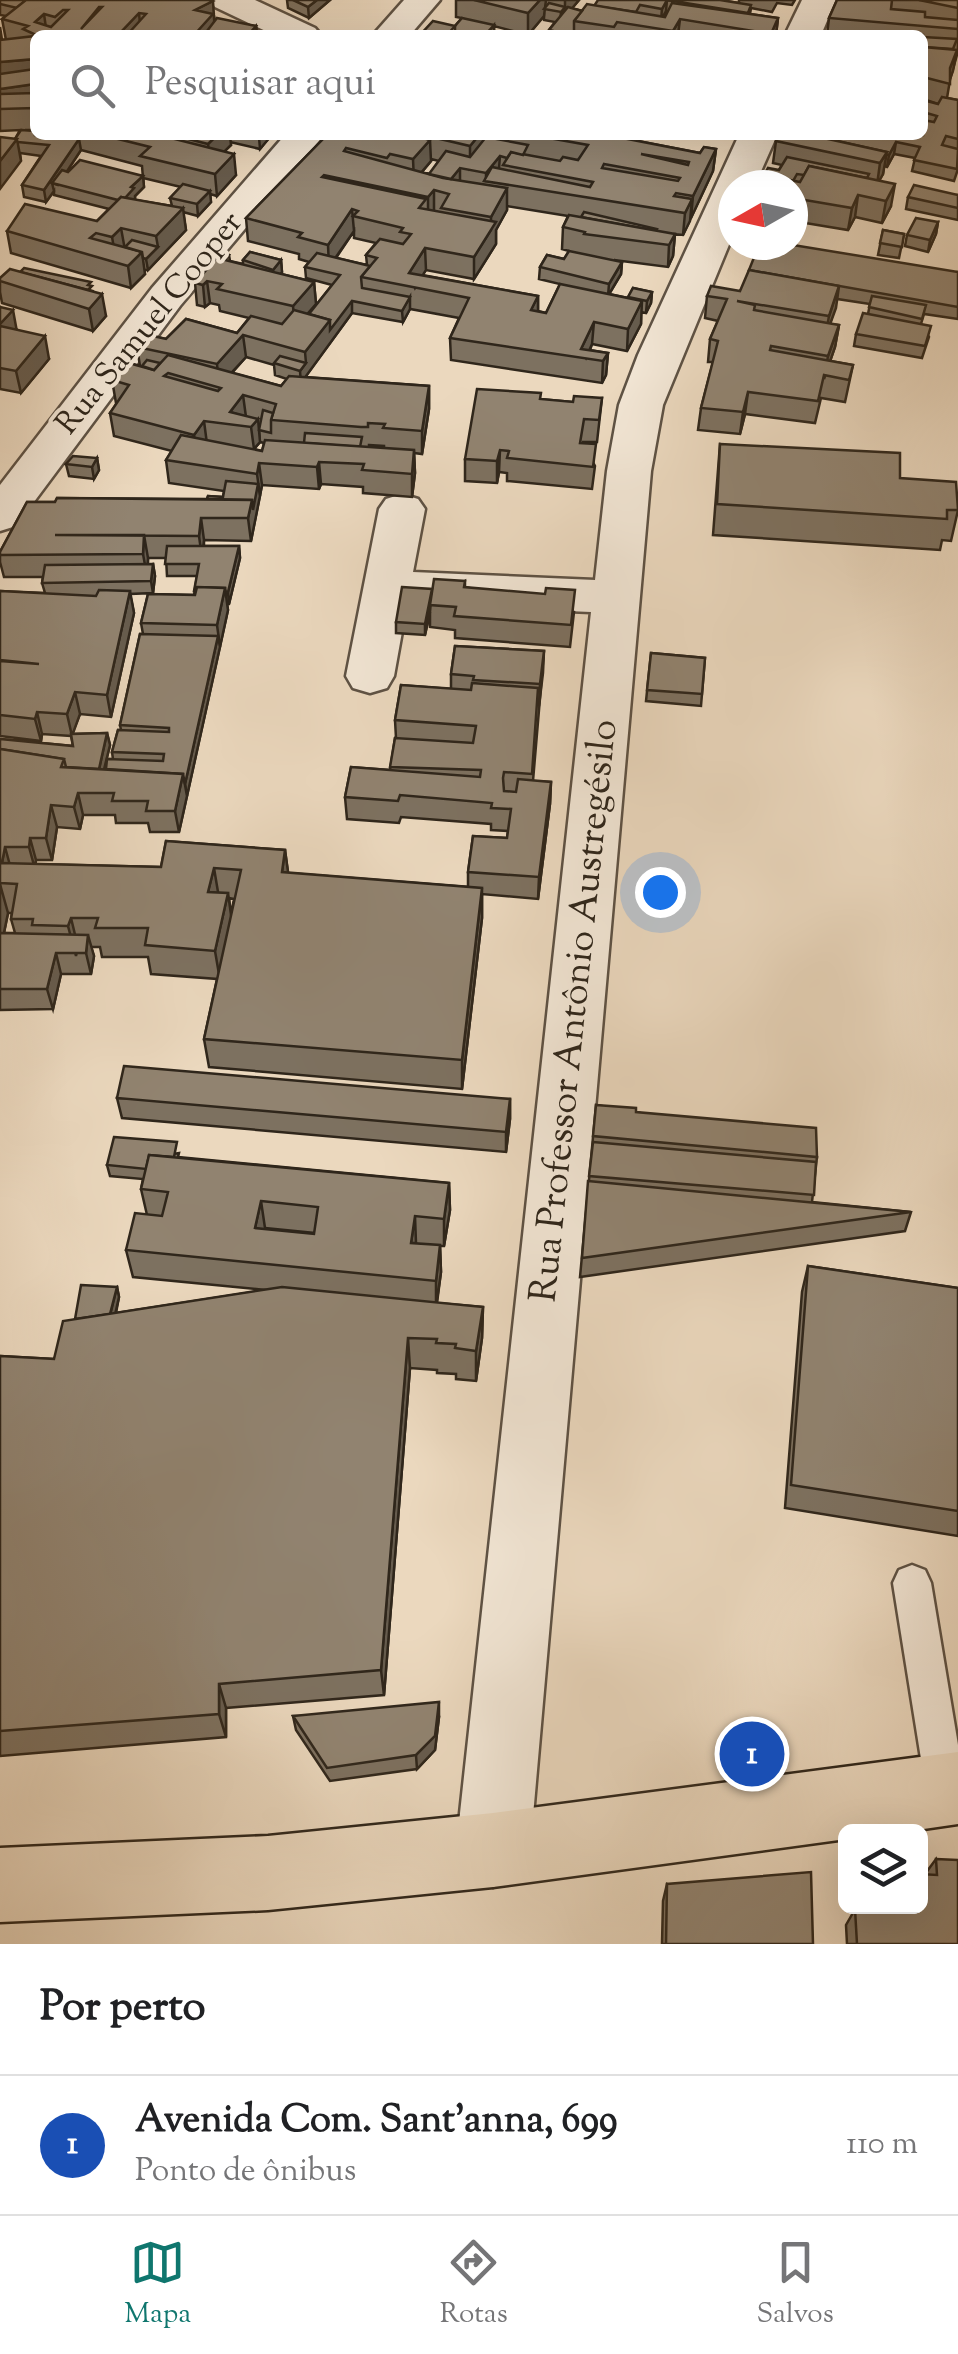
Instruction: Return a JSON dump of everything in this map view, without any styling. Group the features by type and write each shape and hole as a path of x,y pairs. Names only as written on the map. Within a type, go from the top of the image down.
{"main road":[{"path":"0,1886 268,1873 493,1850 952,1789"}],"street":[{"path":"227,0 293,30"},
{"path":"396,30 423,0"},
{"path":"805,30 819,0"},
{"name":"Rua Samuel Cooper","path":"0,516 166,297 301,140"},
{"name":"Rua Professor Antônio Austregésilo","path":"742,170 756,140"},
{"name":"Rua Professor Antônio Austregésilo","path":"493,1850 629,471 641,405 718,224"},
{"path":"370,676 402,509"},
{"path":"387,586 618,597"}],"lane":[{"path":"912,1582 952,1789"}],"building":[{"path":"0,0 26,0 17,8 0,4"},
{"path":"26,0 213,1 195,10 213,14 199,30 132,30 146,14 139,13 123,30 30,32 23,29 28,26 2,19","holes":["68,10 51,27 35,22 44,14 55,17"]},
{"path":"293,0 317,0 308,7"},
{"path":"474,0 540,0 528,13"},
{"path":"598,0 667,0 662,9 640,5 636,12 594,6"},
{"path":"667,0 720,0 751,5 748,13"},
{"path":"837,0 892,0 891,9 958,20 958,29 829,18"},
{"path":"919,0 958,0 958,8"},
{"path":"549,3 565,7 561,12 544,9"},
{"path":"672,3 778,18 773,30 747,30 680,19 674,30 574,21 587,4 665,17"},
{"path":"568,7 582,11 574,21 574,30 549,30"},
{"path":"217,18 256,26 252,30 208,30"},
{"path":"462,18 494,25 490,30 455,30"},
{"path":"433,21 455,26 451,30 425,30"},
{"path":"30,37 30,59 0,62 0,40"},
{"path":"928,37 957,39 953,49 928,47"},
{"path":"928,47 957,50 950,68 950,84 928,78"},
{"path":"30,70 30,85 0,89 0,74"},
{"path":"30,93 30,108 0,109 0,94"},
{"path":"942,97 958,100 958,139 946,136 942,145 958,149 957,169 914,160 920,147 896,142 889,155 833,140 928,140 928,121 934,122 937,116 928,113 928,101 938,104"},
{"path":"21,130 30,131 30,140 78,140 44,190 22,185 49,145 15,139"},
{"path":"0,137 17,139 0,161"},
{"path":"122,140 179,140 234,154 215,174 140,156 150,147"},
{"path":"322,140 430,140 413,159 390,154 387,158 346,148 344,151 443,178 507,188 491,217 441,208 449,194 434,190 428,197 322,177 426,199 419,208 496,222 474,257 425,248 409,273 538,296 531,310 546,313 560,284 642,301 628,329 594,322 581,349 608,353 603,361 450,338 469,298 361,277 377,258 366,255 380,239 403,244 411,234 400,232 403,228 353,216 358,211 352,209 328,245 298,237 302,233 246,218"},
{"path":"444,140 475,140 470,146"},
{"path":"484,140 528,145 523,155 511,152 507,158 500,156 486,173 460,168 451,179 429,174 446,151 470,157"},
{"path":"560,140 633,140 700,153 704,147 716,149 693,196 674,196 692,199 685,213 484,181 492,167 590,187 593,182 503,165 511,152 560,161 563,157 578,160 588,145","holes":["641,154 689,162 688,165","604,164 680,178 678,181 602,168"]},
{"path":"833,140 887,152 880,163 776,141"},
{"path":"787,157 869,174 867,178 809,166 807,170 779,170"},
{"path":"80,160 143,176 125,198 118,200 52,183 62,170 68,172"},
{"path":"809,166 895,184 886,201 858,195 852,208 808,201"},
{"path":"183,184 210,191 197,204 170,198"},
{"path":"914,185 958,195 958,208 908,197"},
{"path":"121,197 183,208 156,236 121,228 112,237 96,233 90,238 142,252 128,266 7,231 25,204 97,221"},
{"path":"584,212 657,229 581,217"},
{"path":"569,215 675,234 669,245 584,234 563,227"},
{"path":"916,218 938,222 930,240 907,235"},
{"path":"883,230 904,234 902,247 880,243"},
{"path":"132,240 158,247 146,259 142,252 125,247"},
{"path":"808,247 958,272 958,307 749,270 753,260 808,260"},
{"path":"569,251 622,262 609,284 540,267 547,255 564,259"},
{"path":"250,252 281,260 273,270 243,260"},
{"path":"221,253 229,255 225,260 314,282 293,306 217,289 222,284 195,283"},
{"path":"317,253 370,266 361,277 362,288 410,297 402,311 352,301 330,330 330,320 309,314 340,275 305,267"},
{"path":"24,268 91,282 88,285 92,286 88,290 20,272"},
{"path":"10,269 102,294 89,309 0,281"},
{"path":"749,270 839,286 829,316 737,301 755,305 754,310 839,325 828,356 771,346 770,350 853,365 849,380 824,375 818,401 748,392 743,412 701,408 718,341 710,339 727,299 707,296 711,286 740,291"},
{"path":"633,288 652,292 647,301 628,297"},
{"path":"872,296 926,305 922,319 869,307"},
{"path":"0,307 13,310 0,324"},
{"path":"294,310 330,320 305,352 243,335 217,364 137,347 148,335 166,339 186,319 237,333 251,316 282,324"},
{"path":"863,313 931,326 925,346 856,334"},
{"path":"0,326 45,336 16,371 0,368"},
{"path":"168,355 281,386 289,376 429,386 422,431 383,428 385,424 368,423 368,427 361,427 271,420 276,404 243,395 230,412 258,419 251,427 204,421 194,435 110,413 129,385 112,380 125,362 154,370","holes":["168,373 221,388 218,391 164,376"]},
{"path":"280,356 306,363 300,371 274,363"},
{"path":"147,360 160,363 154,370 142,366"},
{"path":"477,389 541,393 540,399 573,402 574,396 602,398 599,420 584,419 580,443 596,444 593,467 507,458 509,451 500,450 497,461 465,459"},
{"path":"263,410 273,413 271,433 259,430"},
{"path":"305,433 362,437 360,447 304,443"},
{"path":"181,435 262,451 265,440 414,450 412,474 362,470 364,464 319,462 317,467 259,463 257,474 166,460"},
{"path":"720,444 900,453 900,478 956,482 958,510 947,510 947,519 717,504"},
{"path":"73,456 97,458 92,467 66,464"},
{"path":"226,481 258,484 253,510 252,500 207,499 223,497"},
{"path":"57,498 252,500 248,518 201,518 199,536 144,536 143,554 0,555 27,502 55,502"},
{"path":"167,546 239,546 228,592 225,588 197,587 194,591 199,564 165,564"},
{"path":"153,564 151,581 42,583 45,565"},
{"path":"434,579 465,581 464,587 545,594 546,588 575,590 571,625 454,616 456,607 430,605"},
{"path":"197,587 225,588 217,625 141,623 148,594 195,595"},
{"path":"402,587 432,589 425,624 396,622"},
{"path":"99,590 130,591 107,695 75,692 67,714 37,712 35,719 0,715 0,661 39,664 0,660 0,591 96,596"},
{"path":"140,634 218,636 185,784 183,774 106,769 107,759 163,761 164,754 112,752 118,730 169,732 169,728 120,725"},
{"path":"455,646 544,651 540,684 473,680 474,676 451,674"},
{"path":"651,653 705,658 702,694 647,690"},
{"path":"472,683 538,688 532,774 504,772 503,778 504,791 516,792 518,779 551,782 539,877 468,872 473,836 507,838 511,809 491,808 492,803 400,795 398,801 345,797 351,767 480,777 481,770 390,767 395,738 473,743 476,726 395,720 401,685 471,690"},
{"path":"107,733 99,769 66,767 64,759 0,749 0,739 73,746 71,734"},
{"path":"0,749 64,759 61,767 183,774 175,811 146,811 148,801 112,801 114,793 78,793 74,807 51,805 46,838 30,838 29,847 5,847 0,863"},
{"path":"166,841 285,850 282,872 482,888 462,1060 204,1039 241,870 214,868 208,892 228,893 215,951 145,945 148,928 95,928 98,918 71,918 68,926 32,925 33,919 11,919 17,884 0,883 0,863 161,867"},
{"path":"0,933 88,935 86,953 56,953 47,989 0,989"},
{"path":"124,1066 510,1099 506,1132 117,1098"},
{"path":"596,1105 816,1128 817,1157 593,1136"},
{"path":"114,1137 177,1142 174,1157 149,1155 146,1169 107,1165"},
{"path":"593,1142 816,1162 814,1195 589,1176"},
{"path":"149,1155 449,1183 444,1219 415,1216 411,1243 440,1245 436,1281 126,1250 135,1213 162,1216 168,1192 141,1189","holes":["261,1201 318,1207 314,1234 255,1228"]},
{"path":"588,1181 911,1212 582,1258"},
{"path":"808,1266 958,1288 958,1511 791,1485"},
{"path":"81,1285 117,1287 110,1314 75,1319"},
{"path":"282,1287 483,1307 476,1351 436,1343 437,1339 408,1338 381,1670 219,1684 219,1714 0,1731 0,1356 54,1359 63,1321"},
{"path":"439,1702 435,1736 416,1755 327,1768 293,1716"},
{"path":"936,1859 958,1860 958,1944 857,1944 855,1914 928,1914 928,1874 937,1875"},
{"path":"811,1872 813,1944 666,1944 667,1884"}],"place":[{"name":"Avenida Com. Sant'anna, 699","path":"752,1754"}]}
